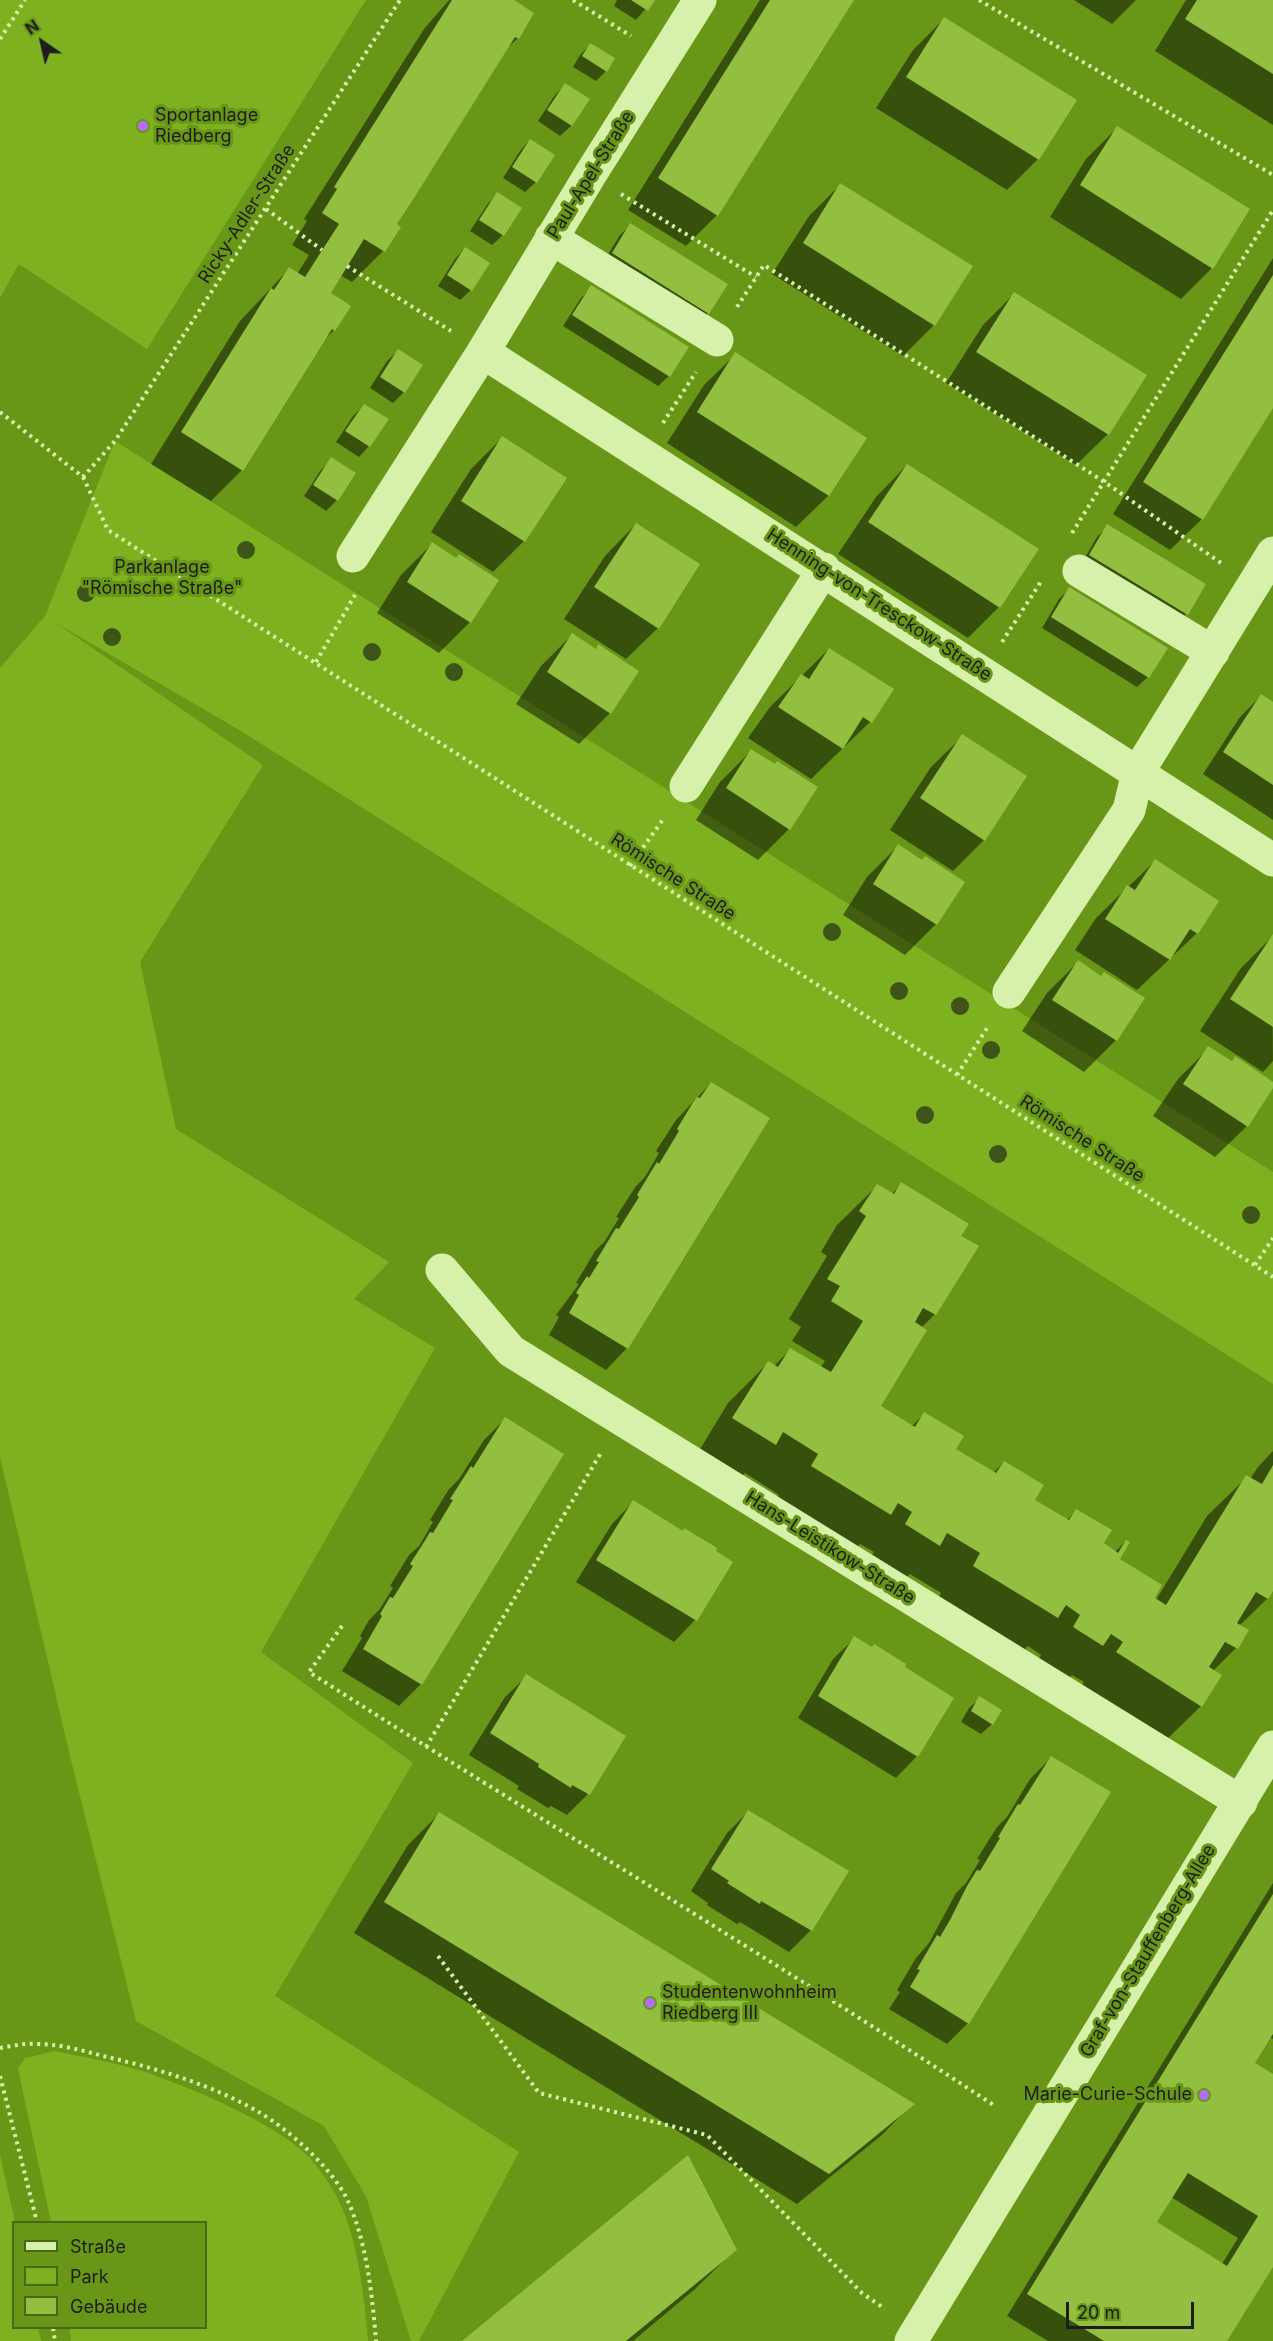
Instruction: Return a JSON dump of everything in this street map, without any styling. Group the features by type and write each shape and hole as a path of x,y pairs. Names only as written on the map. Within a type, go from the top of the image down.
{"street":[{"name":"Paul-Apel-Straße","path":"353,556 483,352 551,238 700,0"},
{"path":"551,238 717,340"},
{"name":"Henning-von-Tresckow-Straße","path":"483,352 824,569 1273,860"},
{"path":"1009,992 1129,810 1138,771 1273,554"},
{"path":"686,786 824,569"},
{"path":"1079,571 1213,652"},
{"name":"Hans-Leistikow-Straße","path":"442,1270 511,1351 1241,1802"},
{"name":"Graf-von-Stauffenberg-Allee","path":"914,2337 1273,1747"}],"path":[{"path":"0,39 25,0"},
{"name":"Ricky-Adler-Straße","path":"83,477 115,441 400,0"},
{"path":"573,0 666,57"},
{"path":"979,0 1273,175"},
{"path":"590,175 756,277"},
{"path":"266,209 322,250"},
{"path":"1069,537 1273,210"},
{"path":"643,454 764,265 1103,482 1254,585"},
{"path":"348,266 483,352"},
{"path":"0,412 83,477"},
{"name":"Römische Straße","path":"83,477 108,530 1273,1277"},
{"path":"316,662 366,574 353,556"},
{"path":"982,673 1045,576"},
{"path":"630,866 686,786"},
{"path":"957,1075 1009,992"},
{"path":"1255,1265 1273,1238"},
{"path":"426,1747 621,1419"},
{"path":"342,1626 309,1672 850,2010 995,2106"},
{"path":"438,1956 539,2093 707,2135 862,2293 914,2337"},
{"path":"0,2048 35,2044 70,2047 132,2062 235,2100 271,2120 324,2167 347,2200 364,2255 376,2341"},
{"path":"0,2076 36,2221"}],"green space":[{"name":"Sportanlage Riedberg","path":"0,0 366,0 147,349 19,264 0,298"},
{"name":"Parkanlage \"Römische Straße\"","path":"115,441 1273,1172 1273,1384 241,731 56,623 263,765 140,962 176,1129 389,1262 354,1299 435,1348 261,1652 413,1763 275,1996 519,2152 419,2341 411,2341 366,2196 324,2126 136,2021 71,1760 0,1457 0,668 45,616"},
{"path":"55,2051 139,2070 229,2106 294,2144 321,2172 340,2203 347,2221 358,2261 368,2341 71,2341 70,2329 207,2329 207,2221 51,2221 18,2069 25,2058"},
{"path":"0,2155 15,2221 12,2221 12,2329 38,2329 41,2341 0,2341"}],"building":[{"path":"452,0 514,0 534,13 519,39 515,37 397,224 401,227 385,252 364,239 331,293 351,306 335,331 332,329 243,471 181,432 271,288 274,290 289,267 305,277 339,224 322,213 337,189 334,187"},
{"path":"631,0 655,0 648,11"},
{"path":"770,0 854,0 718,216 658,178"},
{"path":"1197,0 1273,0 1273,74 1185,19"},
{"path":"944,17 1077,100 1039,160 906,77"},
{"path":"590,43 615,58 607,72 582,56"},
{"path":"565,83 590,99 572,126 547,110"},
{"path":"1117,126 1250,209 1213,269 1080,185"},
{"path":"530,139 555,155 537,183 512,167"},
{"path":"840,183 973,266 935,326 803,243"},
{"path":"497,192 522,208 504,236 479,220"},
{"path":"630,223 728,284 709,314 612,253"},
{"path":"465,247 490,263 472,291 447,275"},
{"path":"1273,275 1273,408 1203,520 1143,482"},
{"path":"591,285 689,347 670,377 572,315"},
{"path":"1014,292 1147,375 1109,435 976,352"},
{"path":"398,349 423,365 405,393 380,377"},
{"path":"735,352 867,438 829,496 697,412"},
{"path":"364,404 389,419 370,447 345,431"},
{"path":"502,436 567,478 525,542 461,501"},
{"path":"331,457 356,473 338,501 313,485"},
{"path":"907,464 1039,549 1000,608 868,522"},
{"path":"636,523 700,564 659,629 594,587"},
{"path":"1107,524 1206,584 1188,615 1089,555"},
{"path":"432,542 456,558 459,554 499,580 471,623 407,582"},
{"path":"1069,587 1168,648 1149,678 1051,617"},
{"path":"572,633 596,649 598,644 639,671 611,714 547,672"},
{"path":"829,648 894,689 872,723 863,717 843,749 778,707 801,674 809,679"},
{"path":"1261,694 1273,702 1273,785 1223,752"},
{"path":"962,734 1027,776 985,841 920,798"},
{"path":"751,749 775,764 777,761 818,787 790,830 726,788"},
{"path":"898,844 922,860 925,856 965,882 937,925 873,884"},
{"path":"1155,859 1219,901 1198,934 1190,929 1170,960 1105,919 1127,885 1135,890"},
{"path":"1273,934 1273,1027 1230,999"},
{"path":"1078,960 1101,976 1104,972 1145,998 1117,1041 1052,1000"},
{"path":"1208,1046 1232,1061 1235,1056 1273,1082 1273,1088 1248,1127 1183,1084"},
{"path":"711,1082 770,1118 628,1349 569,1313 579,1295 576,1293 587,1276 589,1278 599,1262 596,1261 616,1228 619,1229 639,1197 637,1195 679,1131 677,1129 692,1104 697,1097 700,1098"},
{"path":"901,1182 969,1224 961,1236 979,1246 936,1315 923,1308 915,1322 927,1330 881,1406 915,1427 924,1412 964,1436 956,1449 996,1473 1004,1461 1044,1485 1035,1500 1069,1520 1076,1509 1112,1530 1104,1543 1118,1553 1126,1540 1130,1542 1120,1559 1162,1585 1155,1598 1166,1605 1246,1475 1262,1484 1273,1465 1273,1591 1268,1599 1256,1592 1237,1623 1249,1630 1238,1649 1225,1642 1209,1667 1222,1675 1202,1707 1116,1652 1123,1642 1111,1634 1103,1646 1073,1627 1080,1615 1066,1605 1058,1618 973,1566 980,1553 947,1533 940,1546 905,1524 912,1512 898,1503 891,1515 811,1466 818,1454 783,1432 776,1445 732,1418 768,1361 778,1367 790,1348 831,1372 863,1321 831,1301 840,1286 827,1279 866,1216 859,1211 877,1184 894,1194"},
{"path":"505,1417 564,1454 422,1685 363,1649 390,1597 393,1598 413,1566 410,1564 430,1532 433,1533 453,1500 450,1499 471,1466 473,1468"},
{"path":"633,1500 683,1531 684,1528 709,1543 717,1548 716,1551 733,1562 697,1621 596,1560"},
{"path":"854,1636 872,1647 874,1644 954,1698 918,1757 818,1696"},
{"path":"526,1674 626,1736 590,1795 572,1785 571,1788 538,1767 539,1764 490,1733"},
{"path":"979,1696 1002,1710 993,1725 971,1711"},
{"path":"1051,1756 1111,1792 969,2024 910,1987 920,1970 917,1969 937,1935 940,1937 967,1886 977,1870 980,1871 1018,1804 1020,1805"},
{"path":"748,1810 849,1871 812,1931 761,1901 760,1904 727,1883 729,1881 711,1869"},
{"name":"Studentenwohnheim Riedberg III","path":"439,1812 915,2104 829,2174 384,1902"},
{"name":"Marie-Curie-Schule","path":"1273,1894 1273,2034 1255,2063 1273,2074 1273,2267 1227,2341 1104,2341 1027,2294","holes":["1188,2173 1258,2216 1227,2266 1157,2222"]},
{"path":"688,2155 737,2250 626,2341 462,2341"}],"place":[{"name":"Sportanlage Riedberg","path":"143,126"},
{"name":"Studentenwohnheim Riedberg III","path":"650,2003"},
{"name":"Marie-Curie-Schule","path":"1204,2095"}]}
